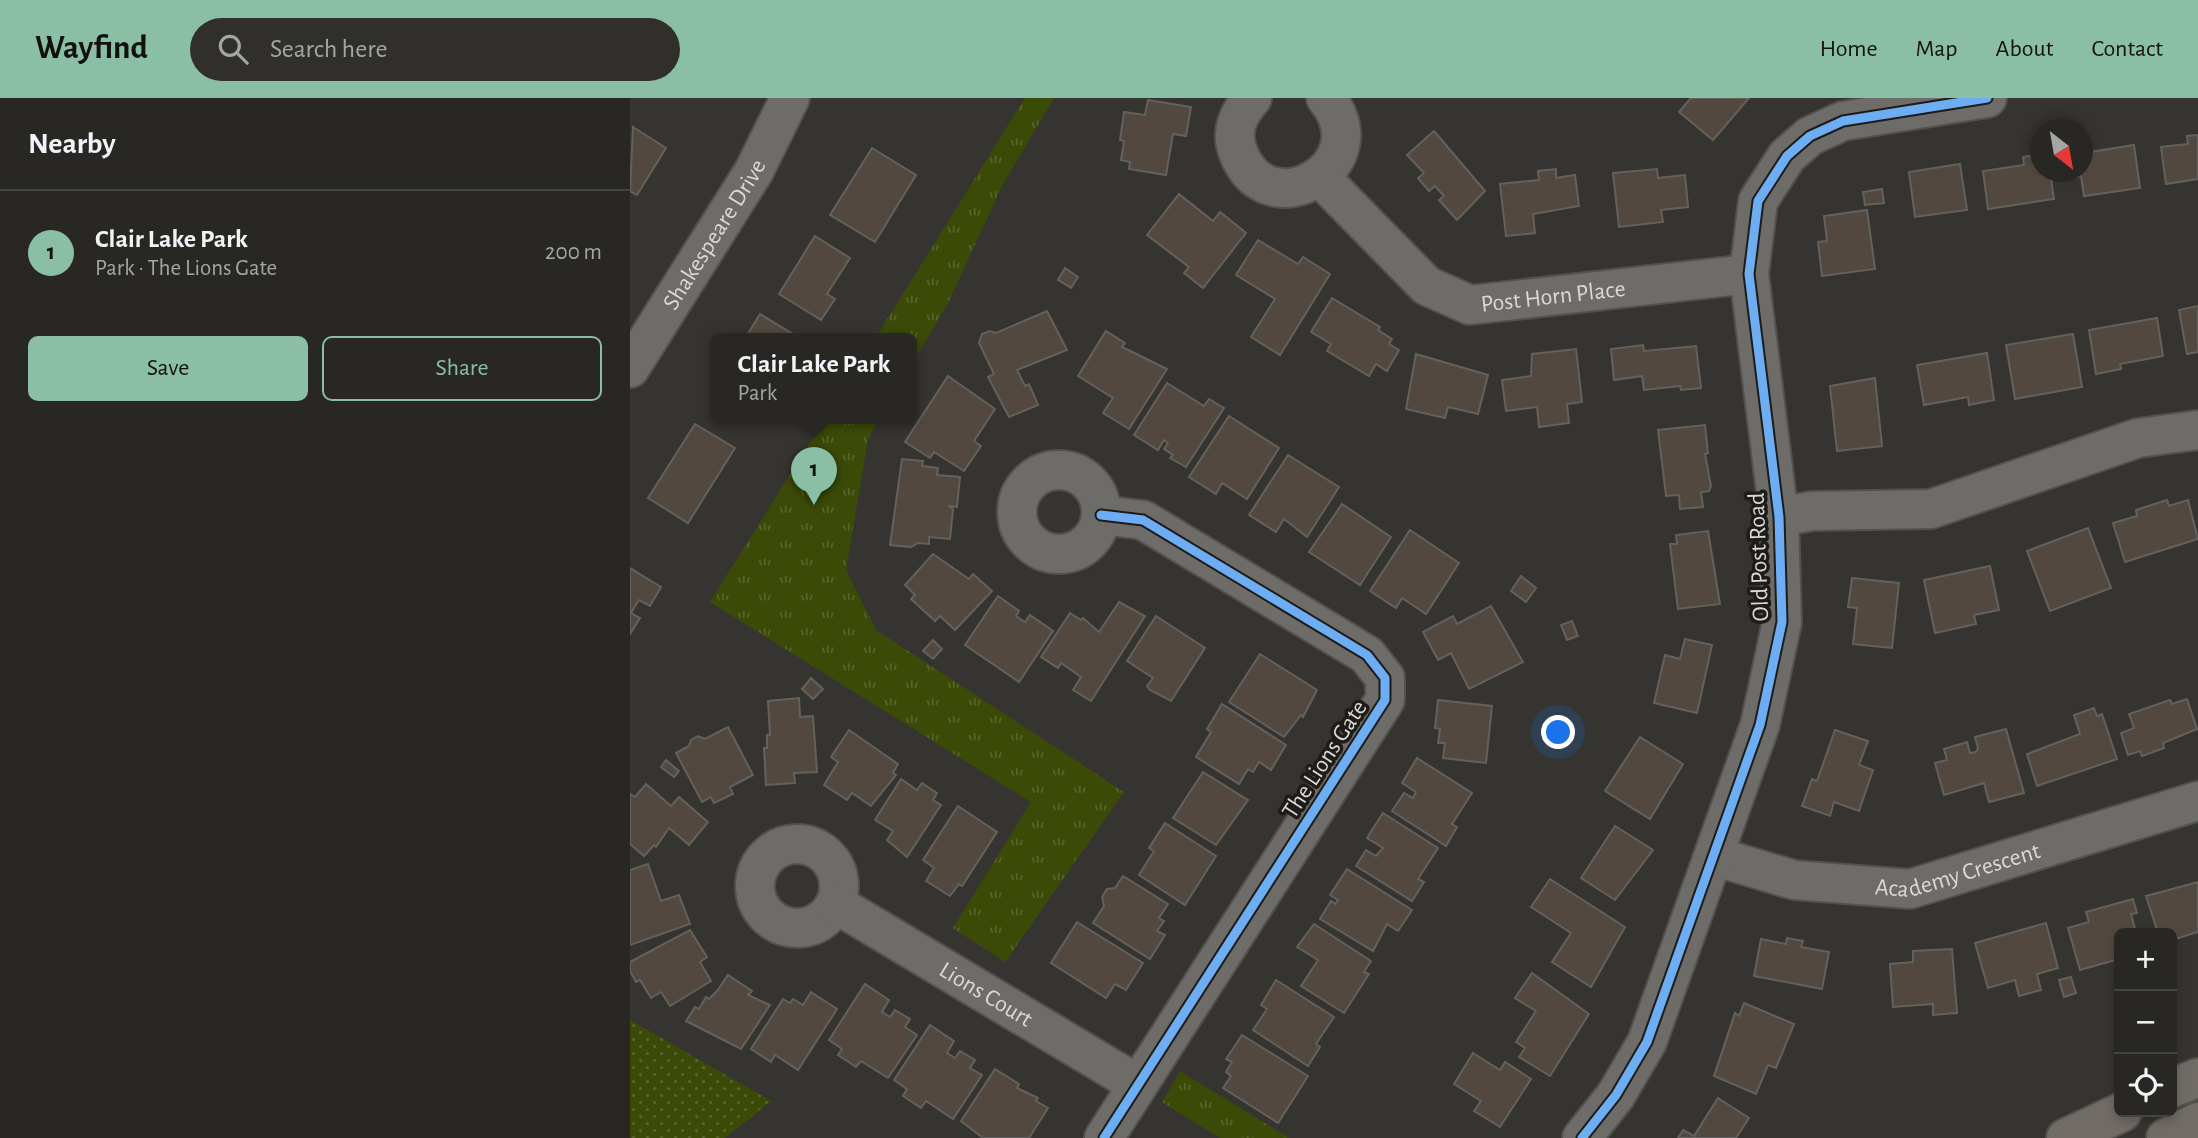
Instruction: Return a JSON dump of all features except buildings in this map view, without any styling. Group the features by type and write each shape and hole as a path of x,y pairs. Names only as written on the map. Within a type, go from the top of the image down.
{"main road":[{"path":"2177,1086 2198,1078"},
{"path":"2066,1138 2114,1116"},
{"path":"2165,1138 2198,1122"}],"street":[{"name":"Shakespeare Drive","path":"630,368 754,171 790,98"},
{"path":"1252,98 1241,111 1235,129 1236,145 1248,171 1263,183 1281,188 1299,188 1321,178 1336,160 1341,142 1338,115 1326,98"},
{"name":"Old Post Road","path":"1582,1138 1616,1095 1647,1042 1760,725 1782,622 1779,517 1749,274 1758,201 1787,156 1810,136 1843,121 1987,98"},
{"name":"Post Horn Place","path":"1321,178 1427,286 1470,305 1749,274"},
{"path":"1779,517 1812,511 1931,509 2138,438 2198,430"},
{"name":"The Lions Gate","path":"1101,515 1143,520 1367,655 1385,678 1385,700 1104,1138"},
{"name":"Academy Crescent","path":"1714,856 1794,880 1910,889 2198,800"},
{"name":"Lions Court","path":"836,904 1137,1084"}],"green space":[{"path":"1025,98 1054,98 1003,184 948,303 917,356 917,333 879,333"},
{"path":"822,424 876,424 868,439 846,570 876,630 1124,792 1005,962 953,928 1031,802 710,602"},
{"path":"630,1020 771,1101 725,1138 630,1138"},
{"path":"1180,1071 1289,1138 1220,1138 1162,1102"}],"cycle path":[{"path":"1582,1138 1616,1095 1647,1042 1760,725 1782,622 1779,517 1749,274 1758,201 1787,156 1810,136 1843,121 1987,98"},
{"path":"1101,515 1143,520 1367,655 1385,678 1385,700 1104,1138"}],"place":[{"name":"Clair Lake Park","path":"814,505"}]}
